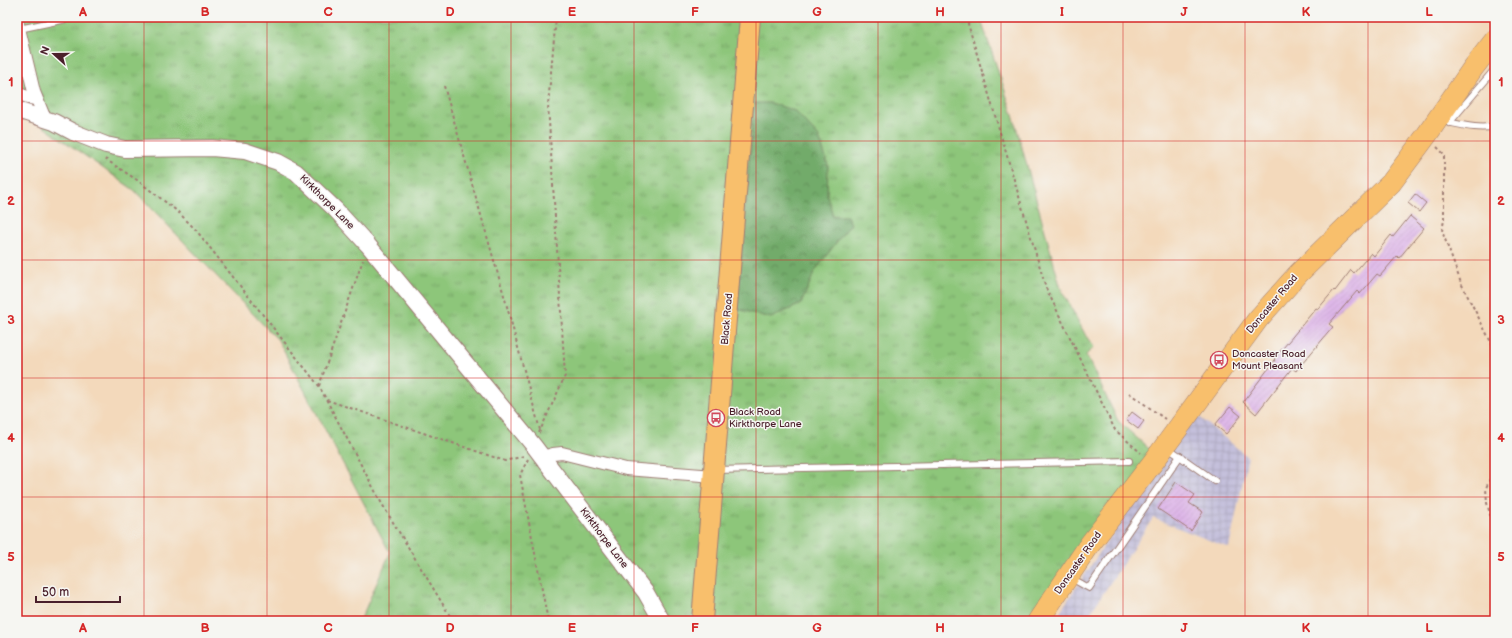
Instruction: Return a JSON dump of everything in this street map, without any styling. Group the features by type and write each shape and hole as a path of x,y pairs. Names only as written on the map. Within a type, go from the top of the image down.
{"highway":[{"name":"Doncaster Road","path":"1038,621 1090,544 1172,451 1178,428 1258,319 1299,273 1391,183 1438,126 1473,68 1495,40"}],"main road":[{"name":"Black Road","path":"702,621 715,473 750,17"}],"street":[{"path":"18,24 26,64 36,99 45,119"},
{"path":"17,93 36,99"},
{"name":"Kirkthorpe Lane","path":"17,111 45,119 106,145 124,149 212,148 245,151 265,156 296,172 335,209 368,245 538,445 646,593 662,621"},
{"path":"538,445 553,454 562,453 626,469 715,473"}],"lane":[{"path":"18,24 76,17"},
{"path":"1438,126 1495,69"},
{"path":"1438,126 1495,126"},
{"path":"1172,451 1214,481"},
{"path":"715,473 1129,462"}],"path":[{"path":"538,445 565,376 548,105 556,17"},
{"path":"966,17 1046,288 1115,430 1142,454"},
{"path":"444,86 505,299 538,445"},
{"path":"1438,126 1444,154 1444,220 1442,231 1461,283 1495,350"},
{"path":"100,155 177,210 196,230 223,262 265,319 319,386 382,504 453,621"},
{"path":"319,386 368,245"},
{"path":"1129,393 1178,428"},
{"path":"327,400 505,461 529,455 520,475 548,621"},
{"path":"1495,468 1486,488 1487,503 1495,532"}],"shaded area":[{"path":"1191,410 1248,457 1229,548 1153,518 1085,621 1072,621 1059,613 1132,504"}],"green space":[{"path":"18,17 980,17 1013,115 1061,289 1086,336 1094,347 1086,355 1118,421 1156,455 1038,621 360,621 390,553 278,340 134,190 44,127"},
{"path":"17,40 28,88 28,110 17,106"},
{"path":"754,103 771,103 795,111 819,137 828,165 827,195 833,216 847,216 851,224 815,271 801,304 771,318 737,309"}],"building":[{"path":"1415,194 1426,203 1419,212 1408,203"},
{"path":"1410,216 1424,228 1399,258 1397,256 1380,276 1377,274 1360,294 1357,291 1329,324 1333,327 1296,371 1292,368 1256,414 1243,402 1275,360 1274,359 1316,308 1318,309 1334,290 1335,291 1351,270 1354,273 1371,253 1374,256 1391,235 1393,237"},
{"path":"1230,407 1241,416 1226,434 1215,425"},
{"path":"1132,412 1144,421 1138,429 1126,420"},
{"path":"1176,482 1195,495 1189,503 1203,512 1191,531 1158,509"}],"place":[{"name":"Doncaster Road Mount Pleasant","path":"1219,360"},
{"name":"Black Road Kirkthorpe Lane","path":"716,418"}]}
